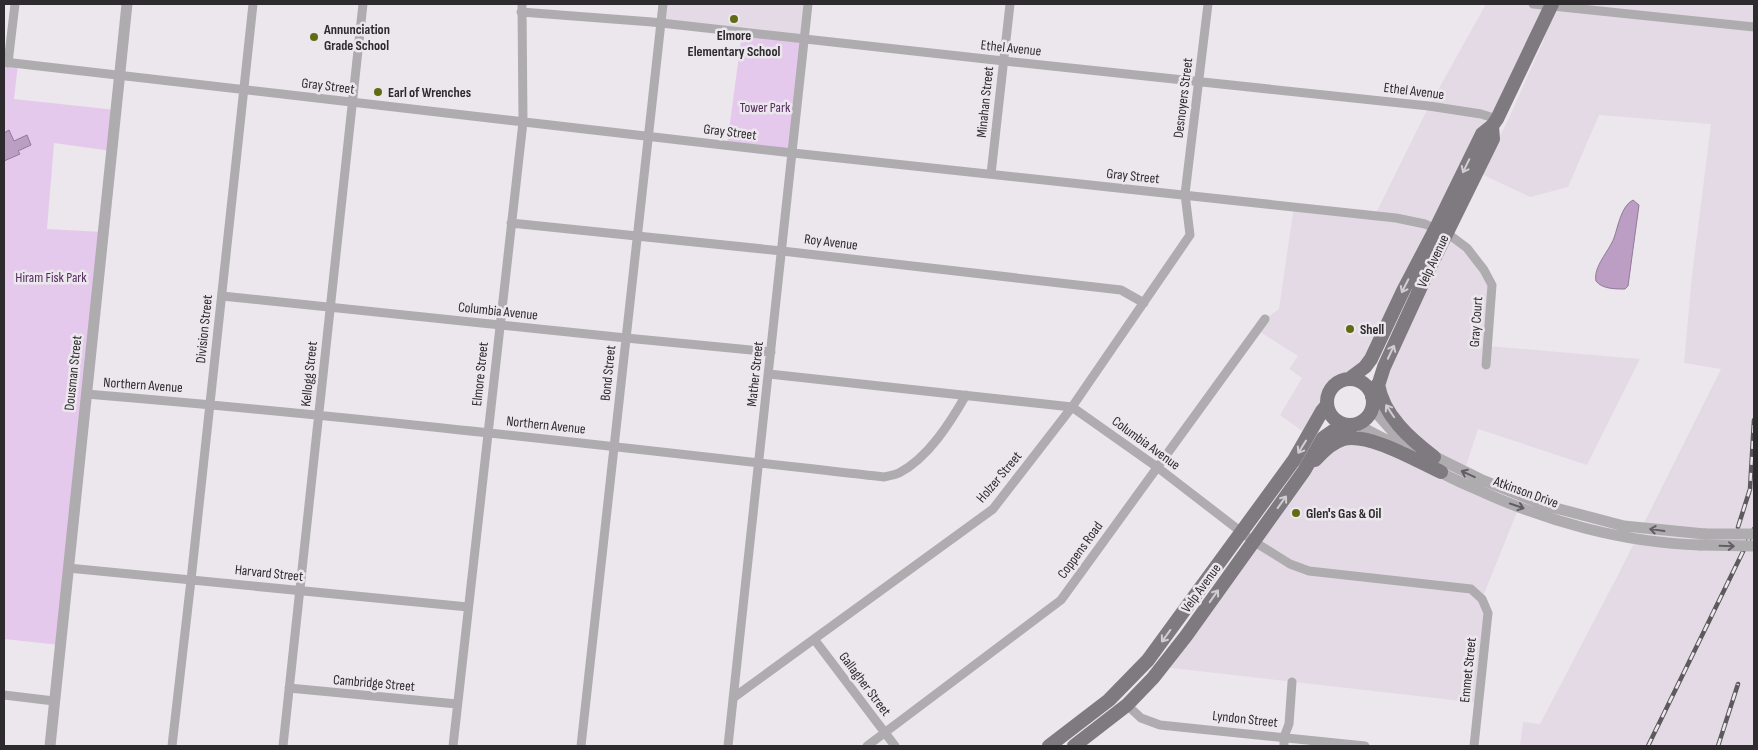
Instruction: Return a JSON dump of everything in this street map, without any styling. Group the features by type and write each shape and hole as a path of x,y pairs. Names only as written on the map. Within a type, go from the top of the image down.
{"main road":[{"name":"Velp Avenue","path":"1374,397 1384,367 1445,232 1482,134 1495,122 1552,5"},
{"name":"Velp Avenue","path":"1349,379 1365,368 1371,359 1403,291 1445,232"},
{"path":"1374,397 1366,418 1353,425 1342,423 1335,419 1327,406 1329,394 1333,387 1340,381 1357,380 1364,384 1374,397 1384,402 1403,430 1434,457"},
{"name":"Velp Avenue","path":"1049,746 1103,705 1141,668 1294,460 1322,411 1327,406"},
{"name":"Velp Avenue","path":"1074,746 1127,705 1163,667 1304,471 1323,438 1331,432 1353,425"},
{"path":"1304,471 1331,445 1344,439 1354,438 1376,442 1441,472"}],"street":[{"path":"6,62 15,4"},
{"name":"Dousman Street","path":"50,746 127,4"},
{"name":"Division Street","path":"172,746 253,4"},
{"name":"Kellogg Street","path":"283,746 363,4"},
{"name":"Bond Street","path":"581,746 663,4"},
{"name":"Mather Street","path":"728,746 808,4"},
{"name":"Minahan Street","path":"991,174 1010,4"},
{"name":"Desnoyers Street","path":"1186,196 1208,4"},
{"path":"1533,4 1754,27"},
{"name":"Ethel Avenue","path":"521,8 1429,106 1481,114 1495,122"},
{"name":"Elmore Street","path":"453,746 523,122 521,8"},
{"name":"Gray Street","path":"6,62 793,153 1396,218 1445,232"},
{"name":"Holzer Street","path":"733,698 993,508 1072,407 1190,236 1186,196"},
{"name":"Roy Avenue","path":"511,223 782,251 1121,290 1144,303"},
{"name":"Gray Court","path":"1445,232 1467,248 1484,270 1492,285 1486,365"},
{"name":"Columbia Avenue","path":"222,296 771,352"},
{"name":"Coppens Road","path":"867,746 1061,600 1265,319"},
{"name":"Columbia Avenue","path":"769,374 1072,407 1157,468 1253,541 1290,564 1309,571 1472,589 1482,599"},
{"name":"Northern Avenue","path":"86,394 210,404 614,446 884,477 899,473 926,453 954,417 966,395"},
{"name":"Atkinson Drive","path":"1374,397 1395,434 1434,457 1509,492 1544,505 1624,526 1705,534 1754,534"},
{"name":"Atkinson Drive","path":"1353,425 1390,441 1441,472 1498,500 1577,526 1625,537 1678,544 1754,546"},
{"name":"Harvard Street","path":"68,568 468,607"},
{"name":"Emmet Street","path":"1474,746 1488,613 1482,599"},
{"name":"Gallagher Street","path":"814,640 895,746"},
{"path":"1284,742 1289,724 1292,682"},
{"name":"Cambridge Street","path":"289,688 458,704"},
{"path":"4,695 54,701"},
{"name":"Lyndon Street","path":"1127,705 1141,718 1152,723 1284,742 1365,746"}],"shaded area":[{"name":"Elmore Elementary School","path":"663,4 808,4 805,40 661,24"},
{"path":"1486,4 1552,4 1378,347 1345,380 1333,387 1309,436 1280,415 1302,378 1289,369 1298,356 1257,330 1265,319 1279,309 1294,206 1375,215 1429,106"},
{"path":"1554,4 1754,4 1754,746 1520,746 1523,722 1540,724 1620,571 1721,369 1684,363 1692,275 1711,124 1599,115 1568,187 1530,197 1481,174 1543,42"},
{"path":"9,130 14,141 27,135 31,145 18,151 20,154 4,161 4,133"},
{"path":"1633,200 1639,205 1628,286 1625,289 1605,287 1596,281 1597,270 1612,243 1623,212"},
{"path":"1451,236 1467,248 1492,285 1488,346 1640,359 1587,465 1478,429 1464,472 1434,457 1384,402 1384,367"},
{"path":"1350,438 1519,507 1482,599 1488,613 1479,703 1163,667 1304,471"}],"green space":[{"name":"Tower Park","path":"742,33 805,40 793,153 727,145"},
{"name":"Hiram Fisk Park","path":"4,62 18,64 14,99 116,110 112,151 54,143 47,229 103,232 60,645 4,639"}],"railway":[{"path":"1738,527 1750,489 1754,420"},
{"path":"1648,746 1754,529"},
{"path":"1718,746 1738,684"}],"place":[{"name":"Elmore Elementary School","path":"734,19"},
{"name":"Annunciation Grade School","path":"314,37"},
{"name":"Earl of Wrenches","path":"378,92"},
{"name":"Shell","path":"1350,329"},
{"name":"Glen's Gas & Oil","path":"1296,513"}]}
